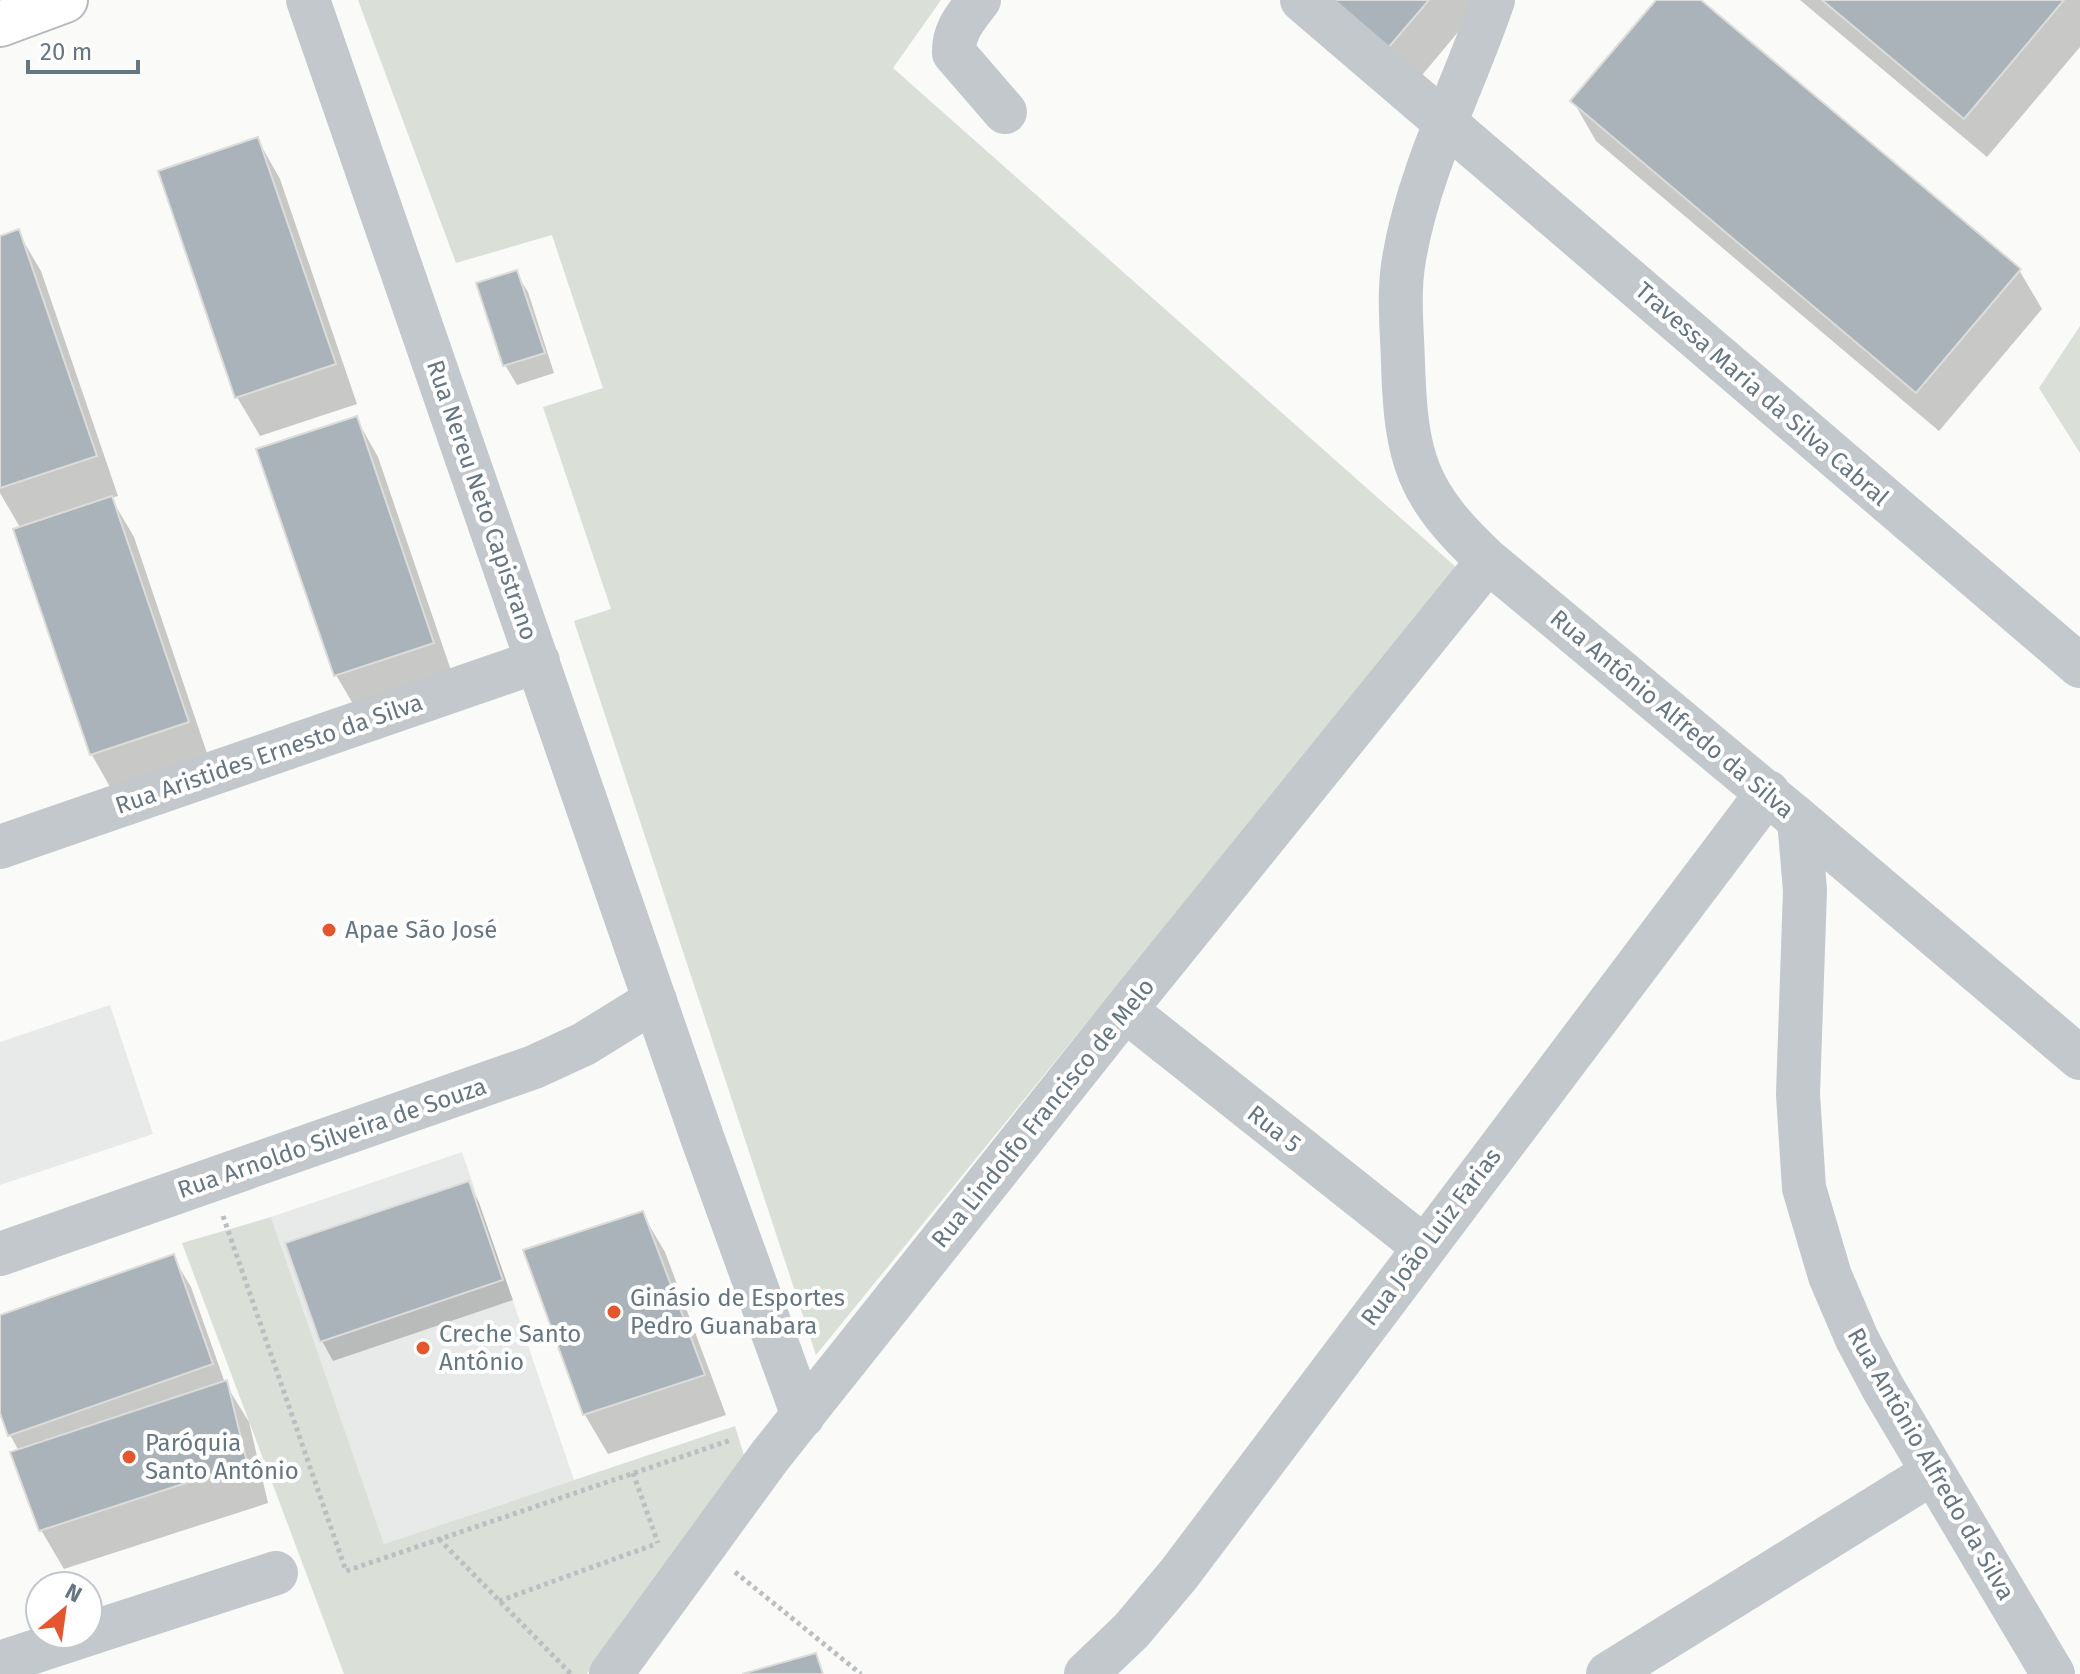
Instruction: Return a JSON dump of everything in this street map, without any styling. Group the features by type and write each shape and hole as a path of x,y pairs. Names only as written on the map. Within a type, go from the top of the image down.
{"main road":[{"path":"0,24 65,0"}],"street":[{"name":"Rua Nereu Neto Capistrano","path":"308,0 655,1000 803,1416"},
{"path":"979,0 961,24 954,41 954,53 1005,112"},
{"name":"Travessa Maria da Silva Cabral","path":"1302,0 2080,666"},
{"name":"Rua Antônio Alfredo da Silva","path":"1493,0 1445,123 1403,261 1401,297 1406,424 1419,474 1431,498 1466,541 1784,806 1805,902 1798,1094 1804,1188 1830,1276 1857,1339 1932,1473 2053,1674"},
{"name":"Rua Lindolfo Francisco de Melo","path":"611,1674 803,1416 1125,1010 1488,561"},
{"name":"Rua Aristides Ernesto da Silva","path":"0,847 538,661"},
{"path":"1784,806 2080,1058"},
{"name":"Rua João Luiz Farias","path":"1086,1674 1131,1631 1179,1574 1424,1247 1784,806"},
{"name":"Rua Arnoldo Silveira de Souza","path":"0,1254 534,1067 584,1044 655,1000"},
{"name":"Rua 5","path":"1125,1010 1424,1247"},
{"path":"1608,1674 1932,1473"},
{"path":"104,1629 276,1573"},
{"path":"0,1663 39,1650"}],"path":[{"path":"211,1181 346,1571 732,1440"},
{"path":"633,1473 658,1543"},
{"path":"499,1601 658,1543 713,1533 861,1674"},
{"path":"439,1539 571,1674"}],"shaded area":[{"path":"358,0 941,0 893,68 1457,568 816,1355 574,621 611,609 543,407 603,388 552,235 456,263"},
{"path":"2080,326 2080,453 2039,388"},
{"path":"110,1005 153,1134 0,1185 0,1042"},
{"name":"Creche Santo Antônio","path":"462,1152 574,1480 384,1544 271,1217"},
{"path":"271,1217 384,1544 735,1426 746,1462 587,1674 344,1674 182,1243"}],"building":[{"path":"1331,0 1429,0 1388,48"},
{"path":"1656,0 1701,0 2021,269 1916,393 1570,101"},
{"path":"1822,0 2064,0 1964,119"},
{"path":"258,137 336,364 235,398 158,171"},
{"path":"19,229 97,456 0,488 0,236"},
{"path":"517,270 545,353 503,366 476,283"},
{"path":"357,416 434,643 334,676 256,449"},
{"path":"112,496 189,722 90,755 13,529"},
{"path":"469,1181 503,1280 320,1342 285,1243"},
{"name":"Ginásio de Esportes Pedro Guanabara","path":"643,1211 705,1375 583,1415 523,1250"},
{"path":"174,1254 213,1364 8,1436 0,1413 0,1315"},
{"name":"Paróquia Santo Antônio","path":"227,1380 247,1463 39,1531 10,1452"},
{"path":"816,1653 823,1674 742,1674"}],"place":[{"name":"Apae São José","path":"329,930"},
{"name":"Ginásio de Esportes Pedro Guanabara","path":"614,1312"},
{"name":"Creche Santo Antônio","path":"423,1348"},
{"name":"Paróquia Santo Antônio","path":"129,1457"}]}
